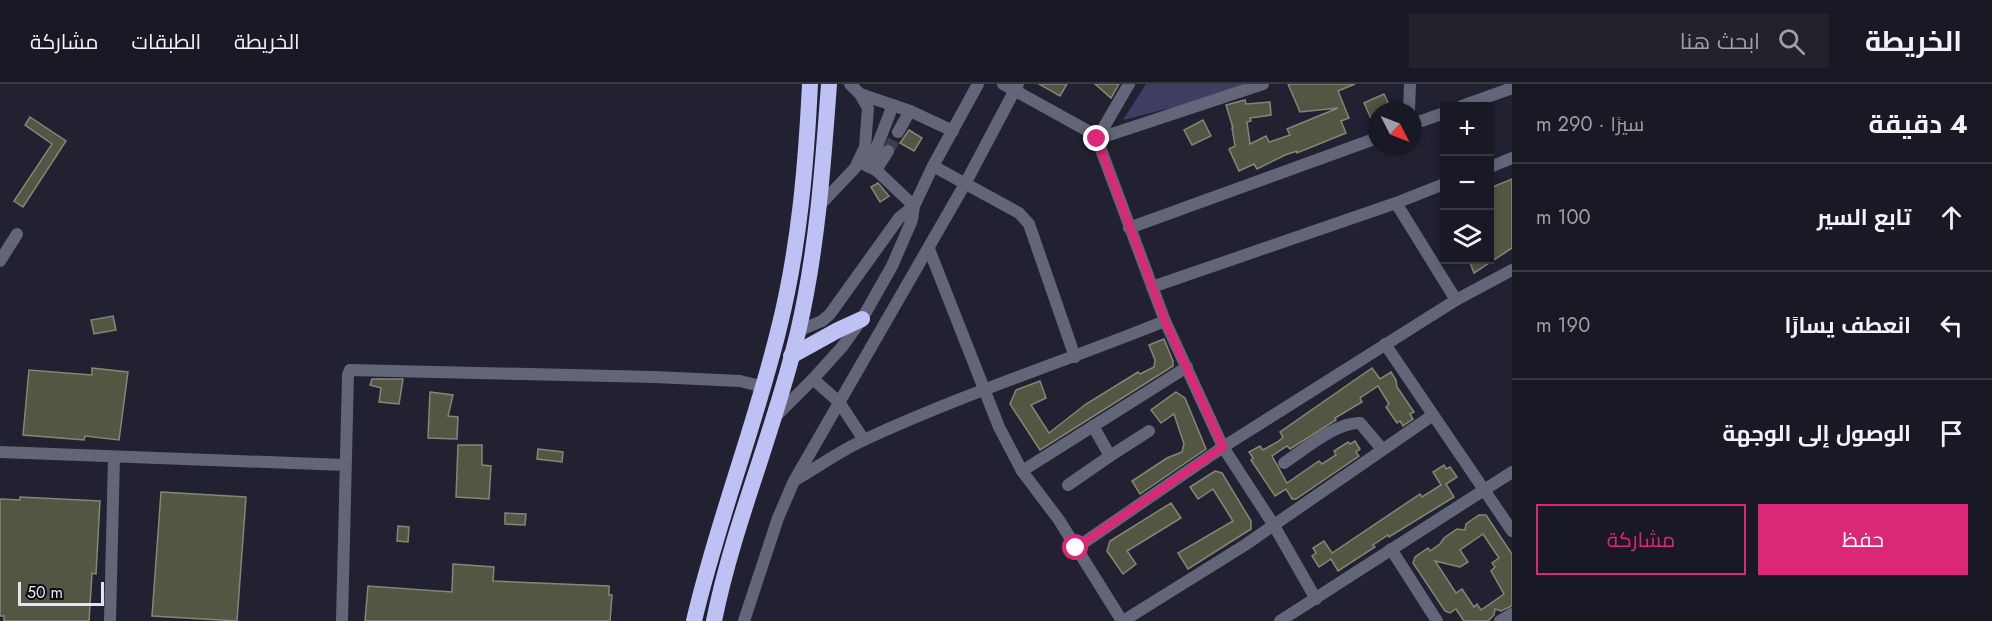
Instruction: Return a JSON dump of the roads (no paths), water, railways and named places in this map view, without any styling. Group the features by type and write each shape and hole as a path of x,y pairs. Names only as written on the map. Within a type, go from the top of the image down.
{"highway":[{"path":"694,621 713,549 764,387 780,326 797,233 806,164 810,84"},
{"path":"714,621 737,528 775,417 798,331 820,205 829,84"},
{"path":"792,356 862,318"}],"street":[{"path":"850,84 865,101 868,117 865,147 868,166 914,206"},
{"path":"775,417 813,380 842,347 862,318 892,266 912,220 914,206 933,166 978,84"},
{"path":"1003,84 1017,87 1088,131 1097,139 1165,321 1223,447 1273,524 1316,599"},
{"path":"1097,139 1129,84"},
{"path":"1097,139 1263,84"},
{"path":"1409,102 1410,84"},
{"path":"744,621 778,518 794,481 929,249 1017,87"},
{"path":"1470,102 1498,89 1512,88"},
{"path":"860,94 910,111 953,131"},
{"path":"868,166 893,105"},
{"path":"898,132 910,111"},
{"path":"1422,121 1440,114"},
{"path":"1129,228 1368,141"},
{"path":"820,205 888,151"},
{"path":"1494,165 1512,158"},
{"path":"933,166 1019,213 1029,224 1075,357"},
{"path":"1152,287 1396,203 1440,186"},
{"path":"1396,203 1456,300"},
{"path":"798,331 818,323 830,314 899,218 914,206"},
{"path":"0,261 17,234"},
{"path":"929,249 999,427 1022,471 1059,520 1123,621 1245,545 1434,415"},
{"path":"1076,548 1223,447 1456,300 1512,270"},
{"path":"794,481 864,440 985,389 1075,357 1165,321"},
{"path":"1385,344 1512,531"},
{"path":"1022,471 1187,367"},
{"path":"342,621 348,375 352,369 457,374 655,377 740,381 764,387"},
{"path":"813,380 839,402 864,440"},
{"path":"1284,463 1340,427 1351,423 1360,423 1382,449"},
{"path":"1094,426 1110,456"},
{"path":"1068,485 1149,432"},
{"path":"0,452 345,465"},
{"path":"110,621 114,457"},
{"path":"1280,621 1512,472"},
{"path":"1391,549 1437,621"},
{"path":"1500,621 1512,614"}],"tunnel":[{"path":"888,151 898,132"}]}
